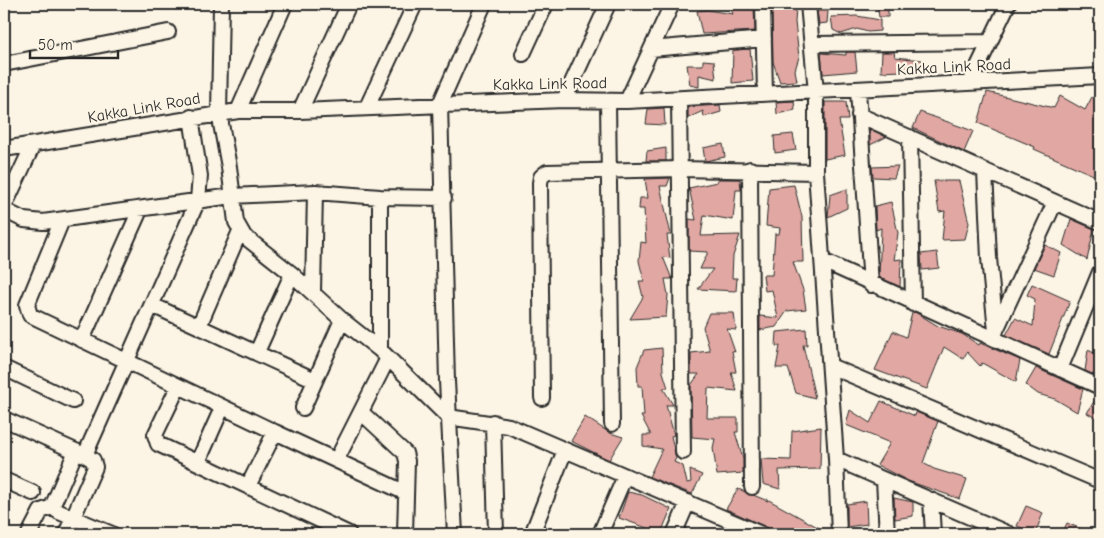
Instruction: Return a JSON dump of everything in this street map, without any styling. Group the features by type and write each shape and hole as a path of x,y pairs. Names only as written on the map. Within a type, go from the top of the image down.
{"street":[{"path":"199,326 240,231 232,196 219,113 221,4"},
{"path":"238,111 285,4"},
{"path":"300,110 349,4"},
{"path":"367,107 415,4"},
{"path":"455,534 448,417 444,198 440,104 484,4"},
{"path":"523,54 546,4"},
{"path":"564,100 608,4"},
{"path":"627,101 672,4"},
{"path":"763,4 765,94"},
{"path":"808,4 816,92 816,172 836,459 839,534"},
{"path":"970,84 1008,4"},
{"path":"4,64 168,32"},
{"path":"651,49 764,39"},
{"path":"812,44 990,42"},
{"name":"Kakka Link Road","path":"4,149 191,117 238,111 564,100 627,101 679,99 1100,76"},
{"path":"858,90 871,285"},
{"path":"679,99 683,452"},
{"path":"608,101 612,424"},
{"path":"859,115 1100,222"},
{"path":"29,534 41,512 52,506 127,363 198,200 200,176 191,117"},
{"path":"910,138 913,304"},
{"path":"33,145 4,208 29,222 62,220 232,196 316,192 380,197 444,198"},
{"path":"542,398 540,180 546,172 681,169 816,172"},
{"path":"750,170 752,487"},
{"path":"985,171 994,335"},
{"path":"313,292 316,192"},
{"path":"338,460 362,413 384,354 380,197"},
{"path":"994,335 1055,202"},
{"path":"82,340 140,210"},
{"path":"62,220 27,309 30,316 406,493"},
{"path":"240,231 384,354 448,417 493,422 529,434 688,502 741,532 761,534"},
{"path":"823,261 913,304 994,335 1100,387"},
{"path":"1060,369 1100,272"},
{"path":"257,352 292,274"},
{"path":"152,305 315,380"},
{"path":"303,408 342,320"},
{"path":"830,366 1100,481"},
{"path":"4,368 73,401"},
{"path":"178,387 155,435 156,441 163,447 349,534"},
{"path":"198,462 222,408"},
{"path":"362,413 399,445 404,453 407,462 405,534"},
{"path":"4,420 94,460 95,467 66,534"},
{"path":"493,422 496,534"},
{"path":"248,486 275,432"},
{"path":"532,534 565,450"},
{"path":"836,459 1006,534"},
{"path":"600,534 624,476"},
{"path":"4,480 33,493"},
{"path":"884,480 887,534"},
{"path":"931,500 933,534"},
{"path":"674,534 688,502"},
{"path":"52,506 112,534"}],"building":[{"path":"732,4 752,4 754,7 755,31 702,34 697,11 707,10 733,14"},
{"path":"877,4 888,4 888,17 879,17"},
{"path":"772,8 796,8 795,22 799,57 795,70 797,81 780,82 773,62"},
{"path":"817,11 828,11 827,23 819,24"},
{"path":"857,16 880,20 880,31 868,32 857,29 841,34 833,30 831,17"},
{"path":"750,49 753,81 732,83 733,50"},
{"path":"846,52 855,52 857,71 823,74 821,53 846,55"},
{"path":"882,52 894,52 895,57 922,60 921,70 881,72"},
{"path":"703,60 714,61 716,79 699,75 699,87 690,85 687,65 703,65"},
{"path":"987,92 1054,108 1060,96 1085,110 1092,97 1100,100 1100,178 1034,149 1035,147 978,123"},
{"path":"794,101 795,110 777,114 776,102"},
{"path":"825,102 846,102 848,120 839,120 845,155 825,159"},
{"path":"720,105 721,112 704,117 703,111 688,118 688,107"},
{"path":"664,108 665,125 646,124 648,109"},
{"path":"920,112 973,131 964,152 913,128"},
{"path":"870,129 886,137 870,145"},
{"path":"793,134 796,150 775,153 774,136"},
{"path":"723,144 725,157 705,161 703,148"},
{"path":"666,148 666,161 646,161 647,151"},
{"path":"898,166 894,178 873,177 872,167"},
{"path":"670,178 667,186 660,186 671,235 667,235 670,258 663,257 672,279 665,279 668,295 666,317 630,319 643,297 639,281 644,281 639,261 641,242 646,243 644,209 639,209 640,198 648,198 645,179"},
{"path":"718,179 740,179 741,190 736,190 733,220 704,215 701,236 740,235 733,256 732,278 737,278 736,291 698,289 713,269 700,269 708,252 689,251 689,219 696,220 689,188 717,182"},
{"path":"934,181 959,181 969,223 965,239 942,240 945,211 939,212"},
{"path":"794,185 802,217 803,262 793,262 803,290 806,309 787,311 776,327 760,330 760,316 778,318 772,290 765,291 763,275 772,275 775,234 779,234 780,228 766,226 769,188"},
{"path":"847,189 847,208 828,217 830,195"},
{"path":"891,202 898,233 894,260 901,259 900,287 879,277 881,228 876,230 875,206"},
{"path":"1071,219 1094,229 1087,260 1063,245"},
{"path":"1045,245 1061,253 1054,275 1034,268"},
{"path":"937,252 939,268 922,270 921,254"},
{"path":"1032,284 1070,301 1049,354 1006,335 1015,318 1033,326 1035,299 1027,295"},
{"path":"915,312 938,326 962,334 979,345 980,343 1020,360 1016,382 982,363 980,366 967,352 963,359 944,347 927,389 875,370 893,331 906,337 912,313"},
{"path":"709,313 734,313 736,330 727,329 735,352 732,351 736,372 731,372 737,391 708,388 707,418 738,418 738,432 735,432 743,459 743,473 717,475 713,448 715,439 692,437 691,385 699,374 691,374 691,353 710,351 703,327"},
{"path":"806,329 807,345 803,345 815,398 796,393 788,368 776,368 780,346 776,346 777,332"},
{"path":"662,348 663,372 668,388 663,388 673,405 666,405 674,435 671,436 676,458 674,462 683,466 687,483 691,482 690,470 702,475 692,494 649,477 662,449 643,446 643,435 651,435 641,416 644,416 642,386 638,386 637,367 644,350"},
{"path":"1088,350 1100,356 1100,378 1085,371"},
{"path":"1036,368 1083,389 1077,412 1055,399 1038,394 1026,385"},
{"path":"1098,395 1100,396 1100,420 1087,413"},
{"path":"881,401 915,416 916,412 938,421 923,463 934,469 967,479 960,499 908,481 877,465 890,443 846,425 850,410 870,423"},
{"path":"585,417 610,433 623,437 609,460 571,441"},
{"path":"821,427 820,469 779,470 780,489 763,484 761,459 791,460 792,431"},
{"path":"738,489 768,501 767,499 830,534 782,534 726,509"},
{"path":"628,492 642,495 671,509 661,533 619,518"},
{"path":"894,498 913,502 913,516 895,519"},
{"path":"866,501 867,524 847,527 847,504"},
{"path":"1026,506 1043,513 1035,534 1017,526"},
{"path":"1067,523 1093,534 1062,534"}]}
